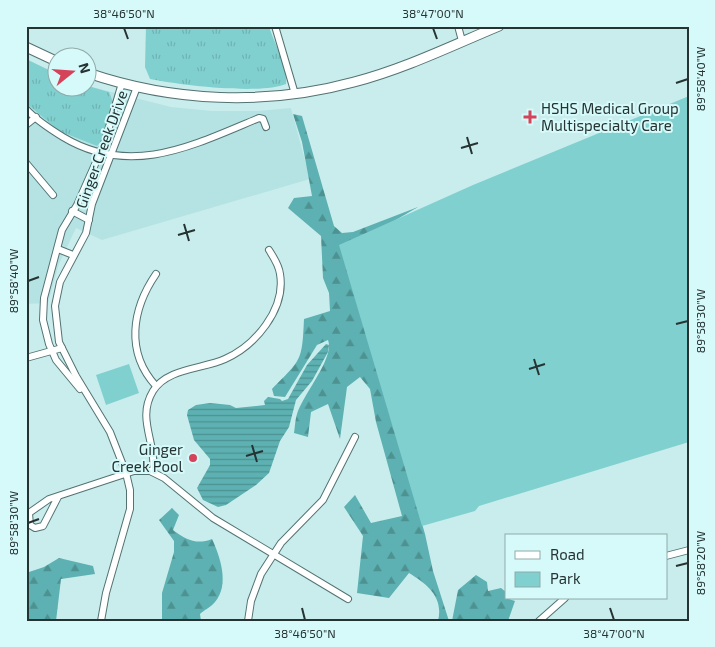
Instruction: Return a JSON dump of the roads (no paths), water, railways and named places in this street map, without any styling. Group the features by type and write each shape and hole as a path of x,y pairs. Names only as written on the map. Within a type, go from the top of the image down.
{"main road":[{"path":"98,76 137,87 198,97 253,98 295,94 355,82 407,64 499,26"},
{"path":"26,47 48,57"}],"street":[{"path":"275,26 295,94"},
{"path":"458,26 462,42"},
{"name":"Ginger Creek Drive","path":"92,400 66,373 52,351 45,333 43,308 46,288 62,230 100,152 122,83"},
{"name":"Ginger Creek Drive","path":"101,621 106,593 130,509 130,490 126,473 110,432 62,348 56,329 55,306 60,282 86,233 92,204 137,87"},
{"path":"26,109 71,142 112,155 139,157 176,151 260,118 263,119 266,127"},
{"path":"26,126 36,117"},
{"path":"26,163 53,195"},
{"name":"Ginger Creek Drive","path":"72,211 89,220"},
{"path":"58,249 73,255"},
{"path":"153,472 154,455 146,430 145,413 149,398 156,386 181,372 227,358 247,345 259,333 273,313 280,292 280,275 277,263 269,250"},
{"path":"156,274 140,300 135,334 139,360 156,386"},
{"path":"26,358 62,348"},
{"path":"248,621 255,587 273,555 323,500 355,437"},
{"path":"58,497 43,526 35,528 30,525 27,518 31,511 49,499 126,473 142,470 153,472 164,478 213,518 348,600"},
{"path":"668,555 689,550"},
{"path":"539,621 563,600"}],"water":[{"path":"326,344 329,345 328,352 312,381 296,400 289,427 280,441 269,473 256,485 226,505 218,507 203,500 197,488 210,465 210,459 194,440 187,415 188,410 196,405 210,403 230,405 236,408 265,405 264,401 268,397 282,401 288,399 307,365"}],"place":[{"name":"HSHS Medical Group Multispecialty Care","path":"530,117"},
{"name":"Ginger Creek Pool","path":"193,458"}]}
